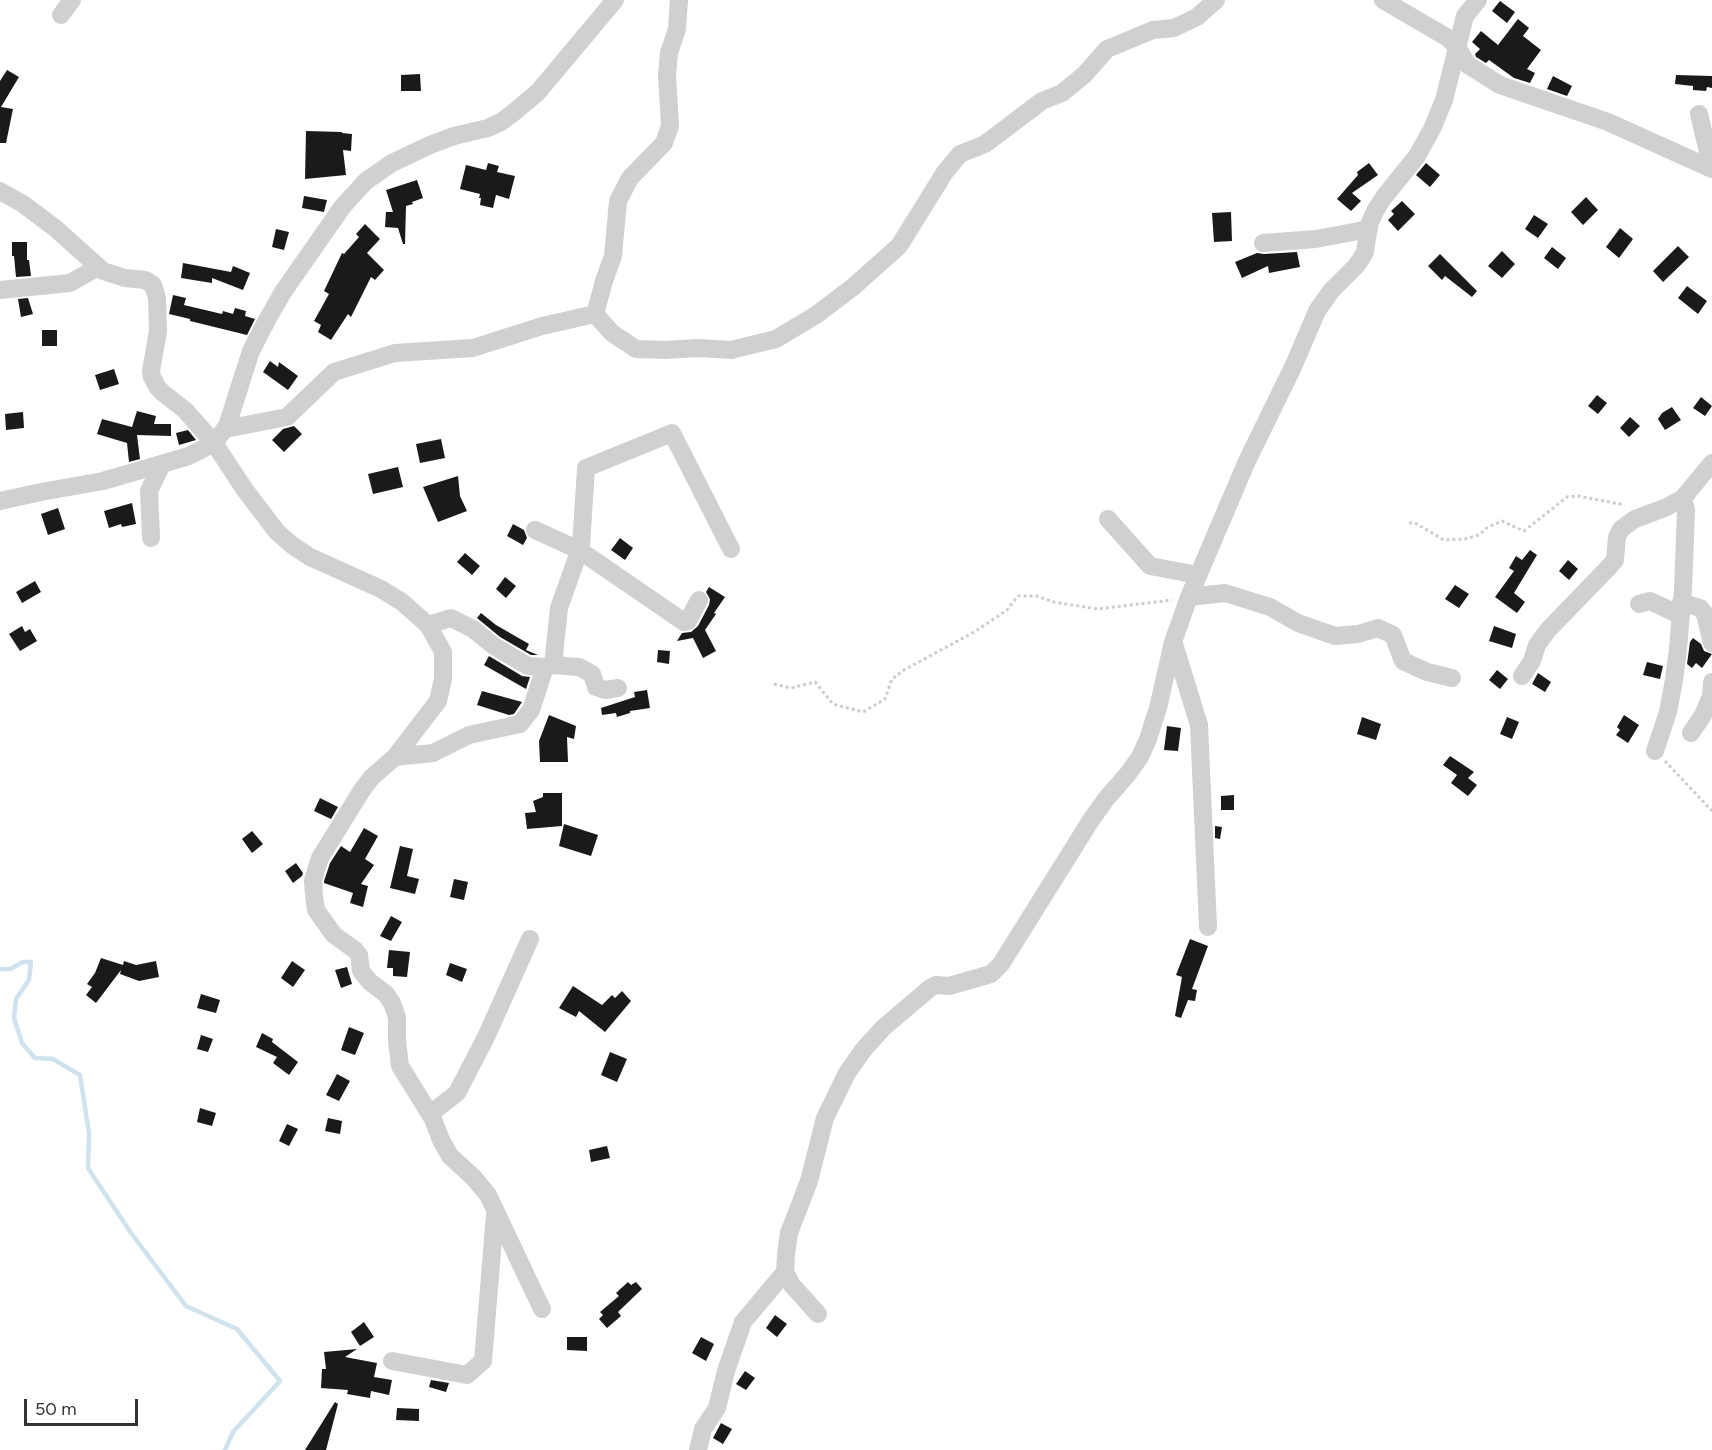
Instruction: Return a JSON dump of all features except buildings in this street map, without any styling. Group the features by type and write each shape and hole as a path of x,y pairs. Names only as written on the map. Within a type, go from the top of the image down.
{"street":[{"path":"61,15 72,0"},
{"path":"220,436 236,403 251,351 267,320 283,292 343,206 366,181 392,163 430,144 488,128 513,113 538,92 615,0"},
{"path":"595,314 613,256 618,201 630,178 663,143 670,126 667,75 669,53 677,29 679,0"},
{"path":"595,314 612,333 636,349 731,350 776,339 825,308 899,246 945,172 960,154 985,144 1042,101 1062,93 1084,75 1107,49 1153,30 1174,28 1197,17 1216,0"},
{"path":"1383,0 1448,38 1457,47 1468,65 1500,84 1608,122 1712,169"},
{"path":"818,1314 792,1285 785,1272 789,1233 809,1181 825,1118 846,1073 883,1028 930,988 936,985 949,986 991,974 1001,964 1091,820 1140,757 1158,708 1173,642 1189,597 1247,461 1293,367 1312,321 1326,297 1361,259 1365,252 1375,211 1417,156 1432,129 1444,100 1465,16 1478,0"},
{"path":"1699,114 1712,169"},
{"path":"0,191 23,204 55,228 108,274 145,280 153,285 157,298 158,331 151,371 152,377 163,393 220,436 245,490 277,532 310,556 381,589 402,602 428,625 443,652 443,679 438,701 396,757 372,777 362,790 320,858 313,880 316,910 334,935 355,950 359,955 361,971 370,982 386,994 392,1003 397,1017 400,1066 430,1113 450,1156 474,1178 488,1195 542,1310"},
{"path":"1263,243 1316,239 1369,229"},
{"path":"0,290 70,284 98,267"},
{"path":"0,501 103,481 189,456 220,436 287,417 334,372 395,353 473,348 542,326 595,314"},
{"path":"396,757 433,753 469,735 520,724 531,710 549,666 559,608 581,546 586,468 672,433 731,549"},
{"path":"151,538 149,491 162,464"},
{"path":"1522,676 1532,661 1537,645 1548,630 1615,560 1617,537 1621,529 1635,519 1667,507 1683,498 1712,464"},
{"path":"1655,751 1668,712 1678,649 1686,510 1683,498"},
{"path":"1108,519 1150,566 1198,575"},
{"path":"535,530 579,550 684,621 688,621 699,600"},
{"path":"1189,597 1224,593 1270,607 1298,623 1335,636 1358,634 1378,628 1393,635 1403,660 1427,672 1452,678"},
{"path":"1639,604 1650,601 1680,609 1700,608 1706,614 1712,642"},
{"path":"428,625 451,618 528,666 579,667 592,674 596,687 605,690 618,688"},
{"path":"1173,642 1199,724 1208,927"},
{"path":"1691,733 1703,715 1711,696 1712,682"},
{"path":"430,1113 457,1093 486,1037 530,939"},
{"path":"392,1361 467,1375 483,1361 495,1214"},
{"path":"698,1450 703,1429 717,1408 726,1371 743,1322 785,1272"}],"path":[{"path":"1409,523 1415,523 1444,540 1465,539 1479,535 1488,527 1502,521 1524,531 1566,497 1578,496 1611,501 1650,514"},
{"path":"774,684 790,688 815,682 833,704 863,712 885,699 892,679 898,674 976,631 1007,610 1018,596 1036,596 1054,602 1097,609 1189,597"},
{"path":"1655,751 1712,811"}],"waterway":[{"path":"0,969 10,969 23,962 31,962 29,980 16,999 14,1018 22,1043 35,1058 53,1059 80,1075 89,1133 88,1168 131,1233 186,1306 237,1329 280,1381 233,1432 225,1450"}]}
